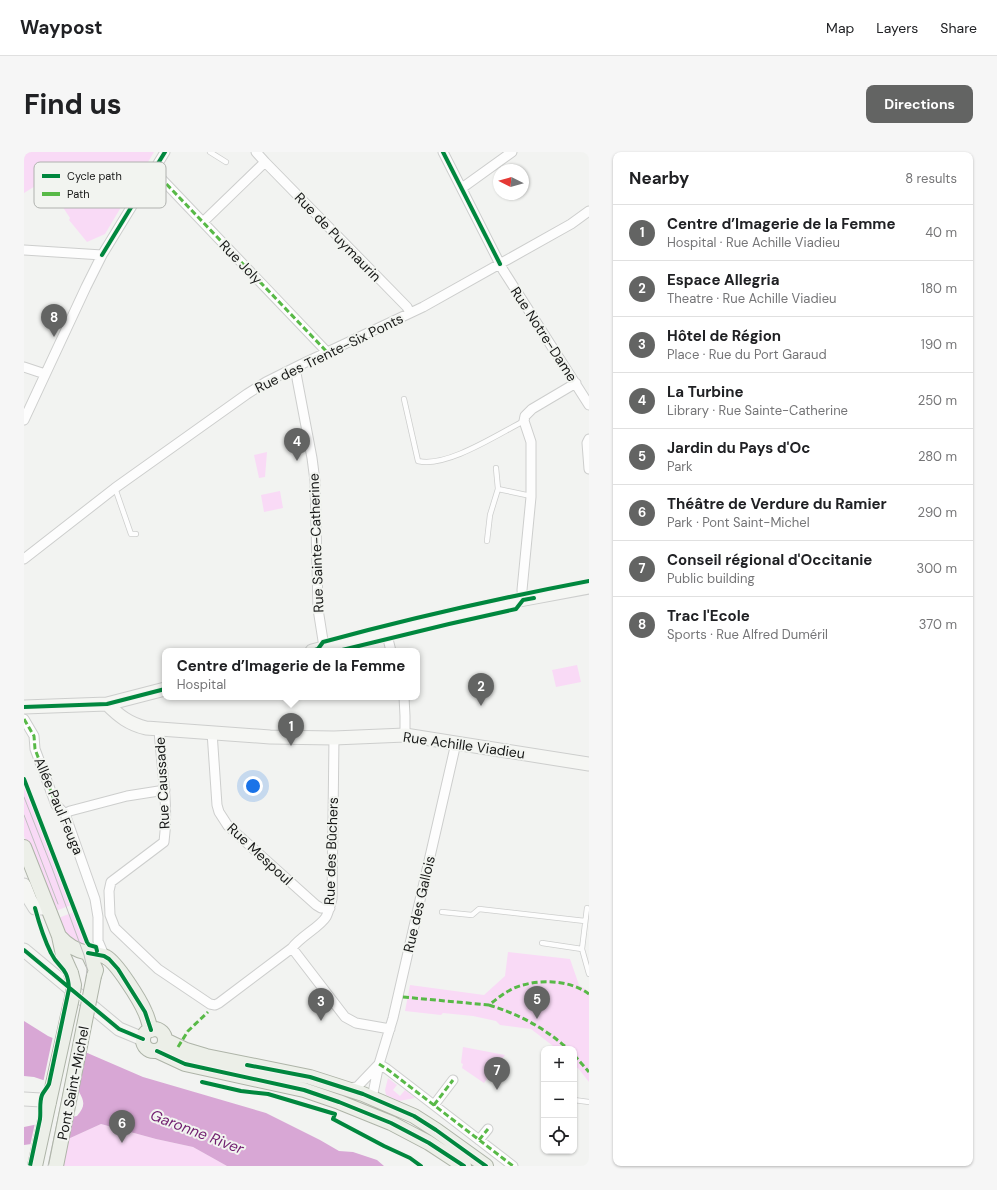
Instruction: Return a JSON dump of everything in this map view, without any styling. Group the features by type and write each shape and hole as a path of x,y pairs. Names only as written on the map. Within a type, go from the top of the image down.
{"main road":[{"path":"24,847 59,936 69,945 88,953 103,966 121,973 145,1012 147,1034 145,1046 147,1049 154,1051 161,1045 161,1032 147,1034"},
{"name":"Pont Saint-Michel","path":"35,1166 74,985 59,936"},
{"name":"Pont Saint-Michel","path":"56,1166 103,966"},
{"path":"161,1045 206,1056 310,1077 347,1088 414,1116 486,1166"},
{"path":"161,1045 185,1064 304,1090 339,1102 391,1123 429,1143 464,1166"},
{"path":"304,1090 312,1086 348,1097 361,1099 372,1098"},
{"path":"372,1098 381,1112 388,1116 391,1123"}],"street":[{"path":"159,162 165,152"},
{"name":"Rue de Puymaurin","path":"256,152 407,307 410,313"},
{"name":"Rue Notre-Dame","path":"443,152 500,264 589,404"},
{"path":"462,188 512,152"},
{"path":"202,222 265,162"},
{"name":"Rue Joly","path":"166,183 328,353"},
{"path":"24,420 102,255 131,208"},
{"name":"Rue des Trente-Six Ponts","path":"24,559 115,488 266,382 423,307 571,224 589,211"},
{"path":"24,250 102,255"},
{"path":"24,367 45,374"},
{"name":"Rue Sainte-Catherine","path":"295,368 315,481 318,648"},
{"path":"523,600 522,590 531,496 531,442 524,421 525,416 532,409 576,383"},
{"path":"589,439 589,470"},
{"path":"322,648 450,615 589,587"},
{"path":"386,631 390,648"},
{"path":"25,711 107,704 162,690"},
{"path":"404,700 405,734"},
{"name":"Rue Achille Viadieu","path":"107,704 118,716 146,728 270,737 334,738 405,734 589,764"},
{"name":"Allée Paul Feuga","path":"25,711 34,736 35,748 56,804 65,814 95,899 98,917 98,940 103,966"},
{"name":"Rue Caussade","path":"159,728 165,790 166,832 164,842 110,882 108,892 110,915 114,928 158,969 210,1004 216,1005"},
{"name":"Rue Mespoul","path":"212,732 217,805 219,812 228,826 316,905 321,908 330,908"},
{"name":"Rue des Bûchers","path":"216,1005 292,948 298,941 323,922 330,908 332,899 334,837 334,738"},
{"name":"Rue des Gallois","path":"372,1098 379,1064 390,1029 456,743"},
{"path":"65,814 70,810 126,796 165,790"},
{"path":"24,885 30,900 36,908 48,908"},
{"path":"292,948 345,1017 356,1023 390,1029"},
{"path":"24,950 119,1029 147,1034"},
{"path":"379,1064 388,1069 513,1166"},
{"name":"Rue des Gallois","path":"347,1088 357,1087 379,1064"},
{"path":"434,1105 453,1080"},
{"path":"26,1099 49,1102"},
{"path":"480,1140 488,1129"}],"lane":[{"path":"210,152 226,162"},
{"path":"404,399 418,461 422,462 440,461 466,452 524,421"},
{"path":"487,541 490,515 498,489 496,468"},
{"path":"115,488 131,534 136,534"},
{"path":"498,489 531,496"},
{"path":"587,908 582,949 589,974"},
{"path":"442,912 472,915 479,909 585,922"},
{"path":"542,943 582,949"},
{"path":"577,1100 589,1102"}],"shaded area":[{"path":"24,152 154,152 148,162 34,162 34,187 24,193"},
{"path":"63,208 121,208 105,234 87,242 69,220 70,218"},
{"path":"267,452 265,477 259,478 254,455"},
{"path":"280,491 283,508 264,512 261,495"},
{"path":"577,665 581,682 556,687 552,670"},
{"path":"26,788 71,905 53,912 24,836 24,789"},
{"path":"74,912 88,949 71,942 56,919"},
{"path":"508,952 570,959 579,985 589,992 589,1082 577,1068 577,1046 553,1046 531,1029 500,1025 496,1021 473,1016 443,1013 441,1015 405,1011 410,985 484,995 505,976"},
{"path":"463,1047 505,1055 484,1083 462,1068 463,1064 461,1063"},
{"path":"388,1078 397,1085 393,1090 400,1096 405,1090 415,1098 399,1101 386,1095 385,1090"},
{"path":"101,1124 156,1139 193,1147 227,1166 61,1166 68,1139"}],"water":[{"name":"Garonne River","path":"24,1021 48,1036 143,1077 266,1113 339,1151 353,1152 377,1160 384,1166 227,1166 193,1147 156,1139 101,1124 68,1139 24,1145 24,1127 77,1116 82,1110 83,1102 79,1092 34,1077 24,1076"}],"pier":[{"path":"53,1036 85,1050 76,1093 43,1083"},
{"path":"72,1115 67,1141 30,1146 35,1123"}],"tram line":[{"path":"24,797 52,868 84,955 87,968 85,989 48,1166"},
{"path":"24,815 58,904"}],"marked path":[{"path":"166,184 328,353"},
{"path":"24,719 34,736 35,749 56,805 65,814"},
{"path":"403,997 489,1005 505,993 518,986 540,982 558,982 574,986 589,994"},
{"path":"489,1005 531,1022 565,1046"},
{"path":"178,1047 188,1031 208,1012"},
{"path":"577,1058 589,1072"},
{"path":"379,1064 513,1166"},
{"path":"434,1105 453,1080"},
{"path":"479,1140 488,1129"}],"cycle path":[{"path":"159,162 165,152"},
{"path":"443,152 500,264"},
{"path":"102,255 131,208"},
{"path":"319,648 323,642 389,625 489,601 589,581"},
{"path":"350,648 516,609 523,600 534,598"},
{"path":"24,707 107,704 162,690"},
{"path":"24,779 87,942 89,945 96,947 97,951"},
{"path":"30,1166 40,1119 41,1098 49,1084 69,989 65,972 57,963 48,948 35,908"},
{"path":"24,950 119,1029 143,1039"},
{"path":"88,953 104,956 109,959 118,969 145,1012 151,1030"},
{"path":"157,1051 185,1064 304,1090 339,1102 391,1123 429,1143 464,1166"},
{"path":"247,1065 310,1077 363,1094 414,1116 486,1166"},
{"path":"202,1082 241,1091 268,1094 335,1114 333,1119 410,1158 421,1166"}],"place":[{"name":"Trac l'Ecole","path":"54,337"},
{"name":"La Turbine","path":"297,461"},
{"name":"Espace Allegria","path":"481,706"},
{"name":"Centre d’Imagerie de la Femme","path":"291,746"},
{"name":"Jardin du Pays d'Oc","path":"537,1019"},
{"name":"Hôtel de Région","path":"321,1021"},
{"name":"Conseil régional d'Occitanie","path":"497,1090"},
{"name":"Théâtre de Verdure du Ramier","path":"122,1143"}]}
